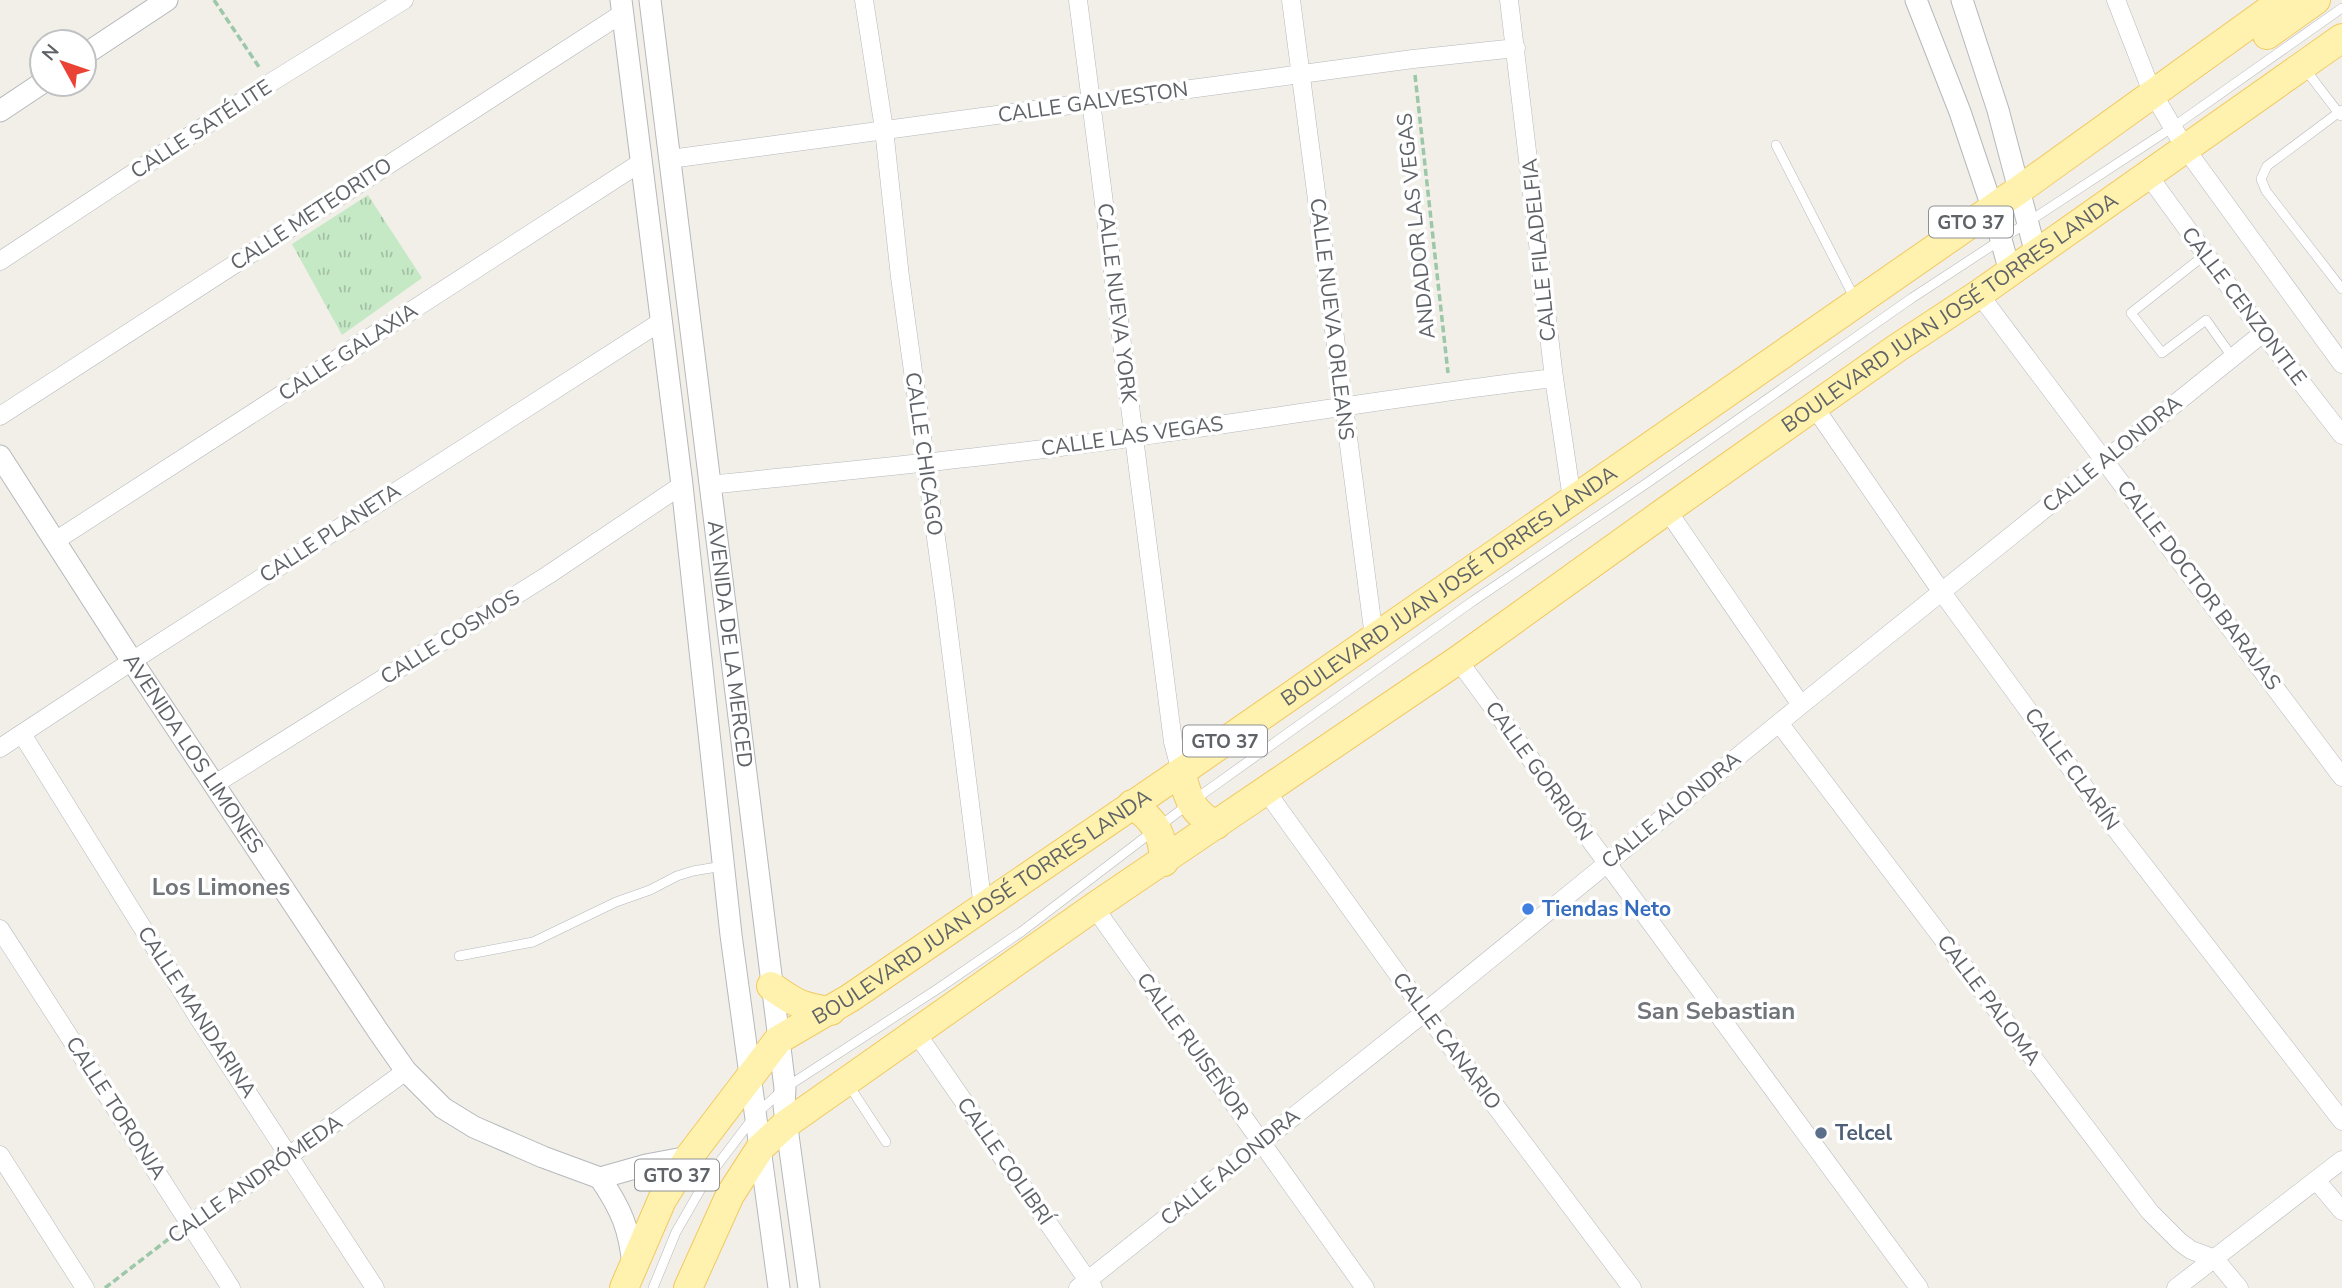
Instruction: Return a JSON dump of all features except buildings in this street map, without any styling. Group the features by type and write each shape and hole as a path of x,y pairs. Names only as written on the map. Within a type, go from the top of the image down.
{"main road":[{"path":"2168,119 2316,0"},
{"name":"BOULEVARD JUAN JOSÉ TORRES LANDA","path":"688,1288 730,1195 761,1147 786,1124 1094,907 1458,660 1897,348 2148,175 2168,119 2272,3"},
{"name":"BOULEVARD JUAN JOSÉ TORRES LANDA","path":"629,1278 662,1200 689,1157 778,1040 831,1011 983,908 1992,207 2020,190 2168,119 2302,66 2342,38"},
{"path":"1181,772 1190,803 1201,817 1216,825"},
{"path":"1132,804 1152,820 1158,830 1163,844 1164,862"},
{"path":"771,986 795,1003 831,1011"},
{"path":"699,1259 706,1288"}],"street":[{"path":"98,46 167,0"},
{"name":"CALLE SATÉLITE","path":"0,261 270,83 404,0"},
{"name":"AVENIDA DE LA MERCED","path":"650,0 785,1088 786,1124 809,1288"},
{"name":"CALLE CHICAGO","path":"864,0 884,129 900,277 983,908"},
{"name":"CALLE NUEVA YORK","path":"1079,0 1172,730 1181,772"},
{"name":"CALLE NUEVA ORLEANS","path":"1291,0 1374,637"},
{"name":"CALLE FILADELFIA","path":"1509,0 1554,378 1572,499"},
{"path":"1916,0 1963,123 1992,207 2010,272"},
{"path":"1962,0 1998,110 2036,254"},
{"name":"CALLE CENZONTLE","path":"2116,0 2168,119 2342,364"},
{"name":"AVENIDA DE LA MERCED","path":"622,7 682,485 723,866 779,1288"},
{"name":"CALLE METEORITO","path":"0,416 622,7"},
{"name":"CALLE GALVESTON","path":"670,159 1413,59 1516,48"},
{"path":"0,111 28,92"},
{"path":"1963,123 1998,110"},
{"name":"CALLE GALAXIA","path":"55,541 640,163"},
{"name":"CALLE CENZONTLE","path":"2148,175 2263,333 2342,435"},
{"name":"CALLE DOCTOR BARAJAS","path":"1979,294 2342,777"},
{"name":"CALLE PLANETA","path":"0,748 662,321"},
{"name":"CALLE ALONDRA","path":"1087,1285 2263,333"},
{"name":"CALLE LAS VEGAS","path":"709,485 1134,438 1450,390 1554,378"},
{"name":"CALLE CLARÍN","path":"1815,408 1941,591 2104,814 2342,1121"},
{"name":"AVENIDA LOS LIMONES","path":"0,456 132,661 405,1071 443,1108 474,1127 542,1157 600,1178"},
{"name":"CALLE COSMOS","path":"215,784 548,575 682,485"},
{"path":"1667,510 1801,705"},
{"name":"CALLE GORRIÓN","path":"1458,660 1919,1288"},
{"name":"CALLE PALOMA","path":"1779,723 2150,1213 2191,1250 2215,1259"},
{"name":"CALLE MANDARINA","path":"22,734 198,1017 376,1288"},
{"name":"CALLE CANARIO","path":"1266,791 1425,1012 1632,1288"},
{"name":"CALLE RUISEÑOR","path":"1094,907 1365,1288"},
{"name":"CALLE TORONJA","path":"0,929 231,1288"},
{"name":"CALLE COLIBRÍ","path":"917,1034 1087,1285"},
{"name":"CALLE ANDRÓMEDA","path":"191,1223 405,1071"},
{"path":"0,1155 85,1288"},
{"path":"629,1278 631,1239 624,1218 600,1178 689,1157"},
{"path":"2176,1288 2342,1160"},
{"path":"2316,1180 2342,1212"},
{"path":"2215,1259 2239,1288"}],"lane":[{"path":"653,1288 676,1232 706,1180 756,1114 785,1088 1021,932 1190,803 1473,601 1912,298 2000,241 2168,119 2342,8"},
{"path":"2302,66 2341,114 2267,166 2261,179 2342,289"},
{"path":"1776,145 1856,302"},
{"path":"2206,254 2130,313 2162,353 2206,320 2233,358"},
{"path":"458,956 533,942 677,876 723,866"},
{"path":"847,1082 886,1142"}],"path":[{"path":"214,0 270,83"},
{"name":"ANDADOR LAS VEGAS","path":"1413,59 1450,390"},
{"name":"CALLE ANDRÓMEDA","path":"105,1288 191,1223"}],"green space":[{"path":"368,195 422,278 342,335 292,244"}],"place":[{"name":"Tiendas Neto","path":"1528,909"},
{"name":"Telcel","path":"1821,1133"}],"district":[{"name":"Los Limones","path":"221,887"},
{"name":"San Sebastian","path":"1716,1011"}]}
